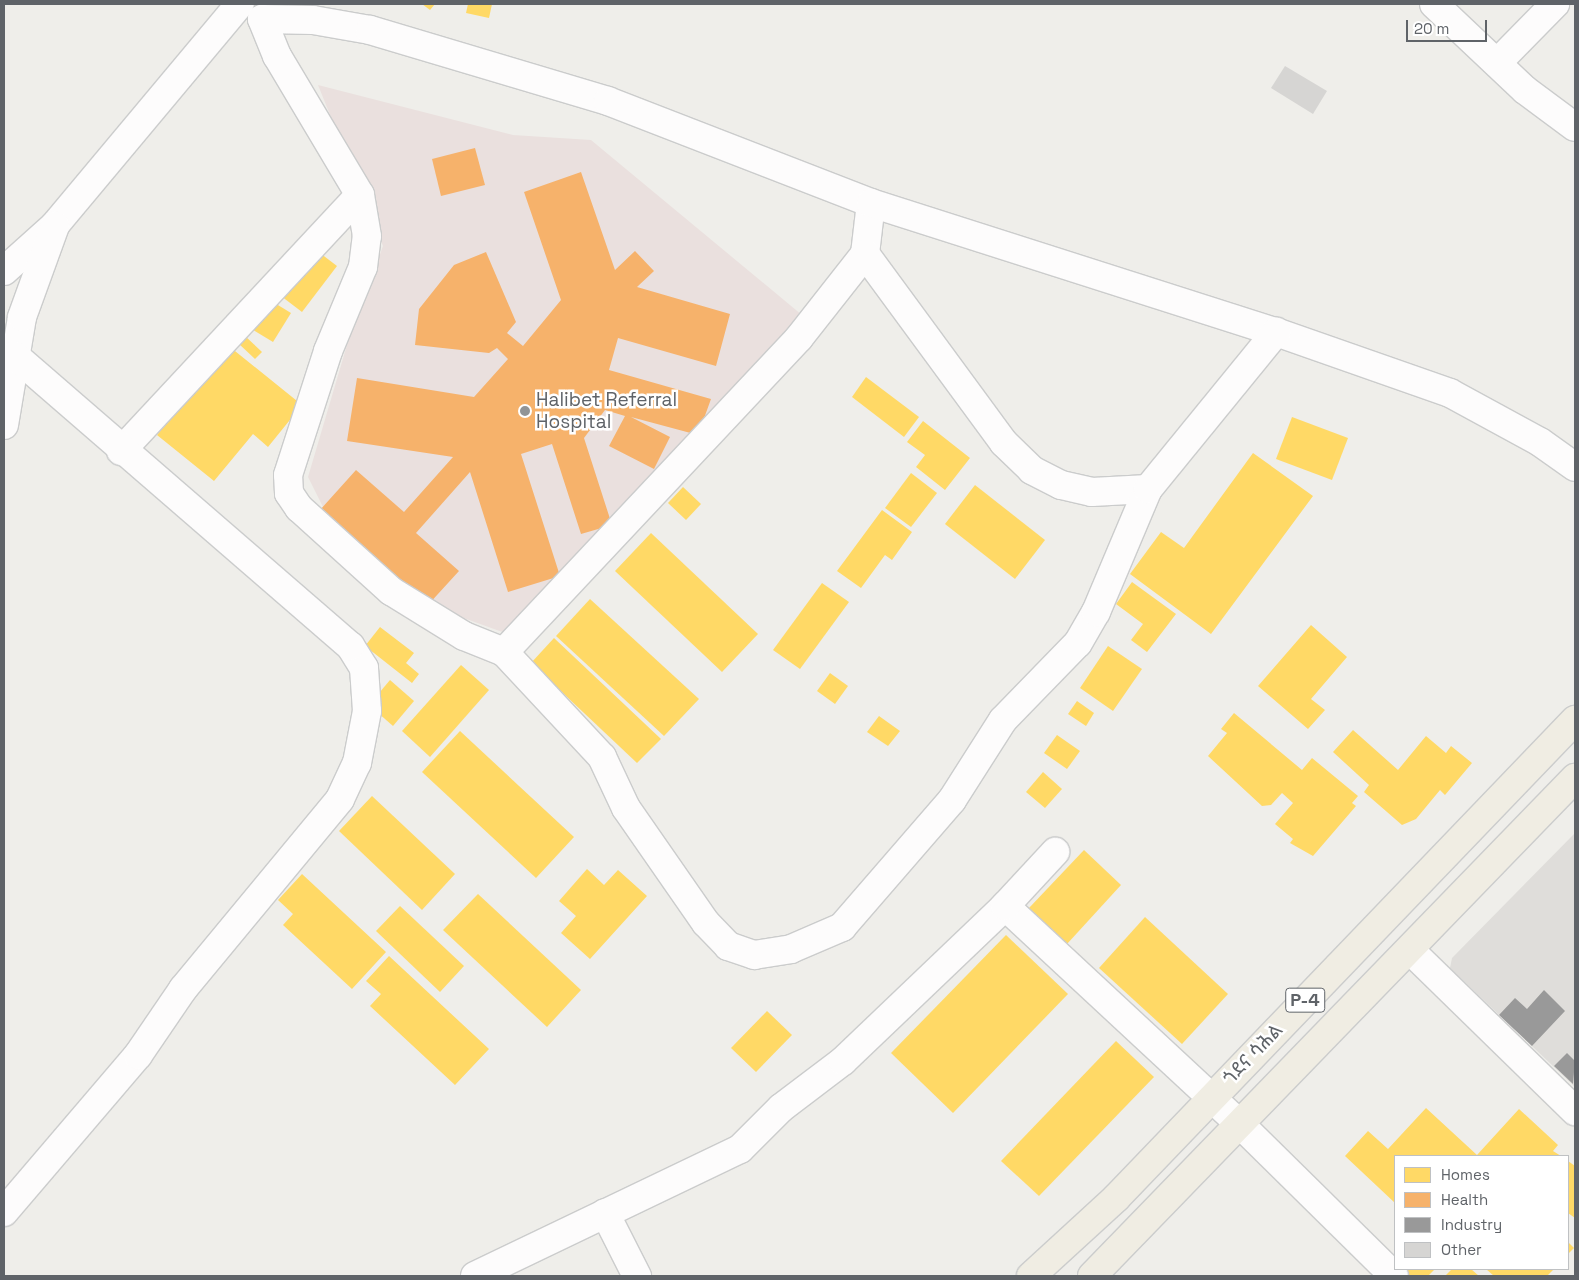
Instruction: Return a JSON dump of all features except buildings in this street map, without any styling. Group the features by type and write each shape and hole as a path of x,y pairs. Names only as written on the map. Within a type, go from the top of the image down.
{"highway":[{"name":"ጎደና ሳሕል","path":"1031,1276 1116,1198 1575,720"},
{"name":"P-4","path":"1092,1276 1575,778"}],"street":[{"path":"4,271 55,225 240,4 262,19 313,20 370,30 608,101 871,203 1276,332 1450,393 1540,442 1575,467"},
{"path":"1434,4 1526,90 1575,127"},
{"path":"1497,63 1555,4"},
{"path":"262,19 277,56 360,195 367,236 363,267 328,351 288,475 288,493 298,508 391,591 464,636 504,652 602,757 626,808 706,923 728,946 754,955 791,949 842,927 952,800 1003,720 1078,643 1096,612 1148,489 1276,332"},
{"path":"121,451 360,195"},
{"path":"504,652 799,338 865,254 871,203"},
{"path":"4,425 14,355 22,318 55,225"},
{"path":"865,254 1004,443 1032,470 1061,485 1092,492 1148,489"},
{"path":"4,1212 138,1055 183,989 340,799 357,763 367,711 364,668 350,646 121,451 14,355"},
{"path":"475,1276 740,1149 782,1108 843,1061 1005,906 1055,852"},
{"path":"1005,906 1240,1124 1394,1276"},
{"path":"1410,950 1575,1111"},
{"path":"605,1213 637,1276"}],"shaded area":[{"name":"Halibet Referral Hospital","path":"318,85 513,135 591,140 808,320 511,635 433,607 323,507 308,477 347,345 383,246"},
{"path":"1575,833 1575,1087 1450,968 1452,958"}],"place":[{"name":"Halibet Referral Hospital","path":"525,411"}]}
